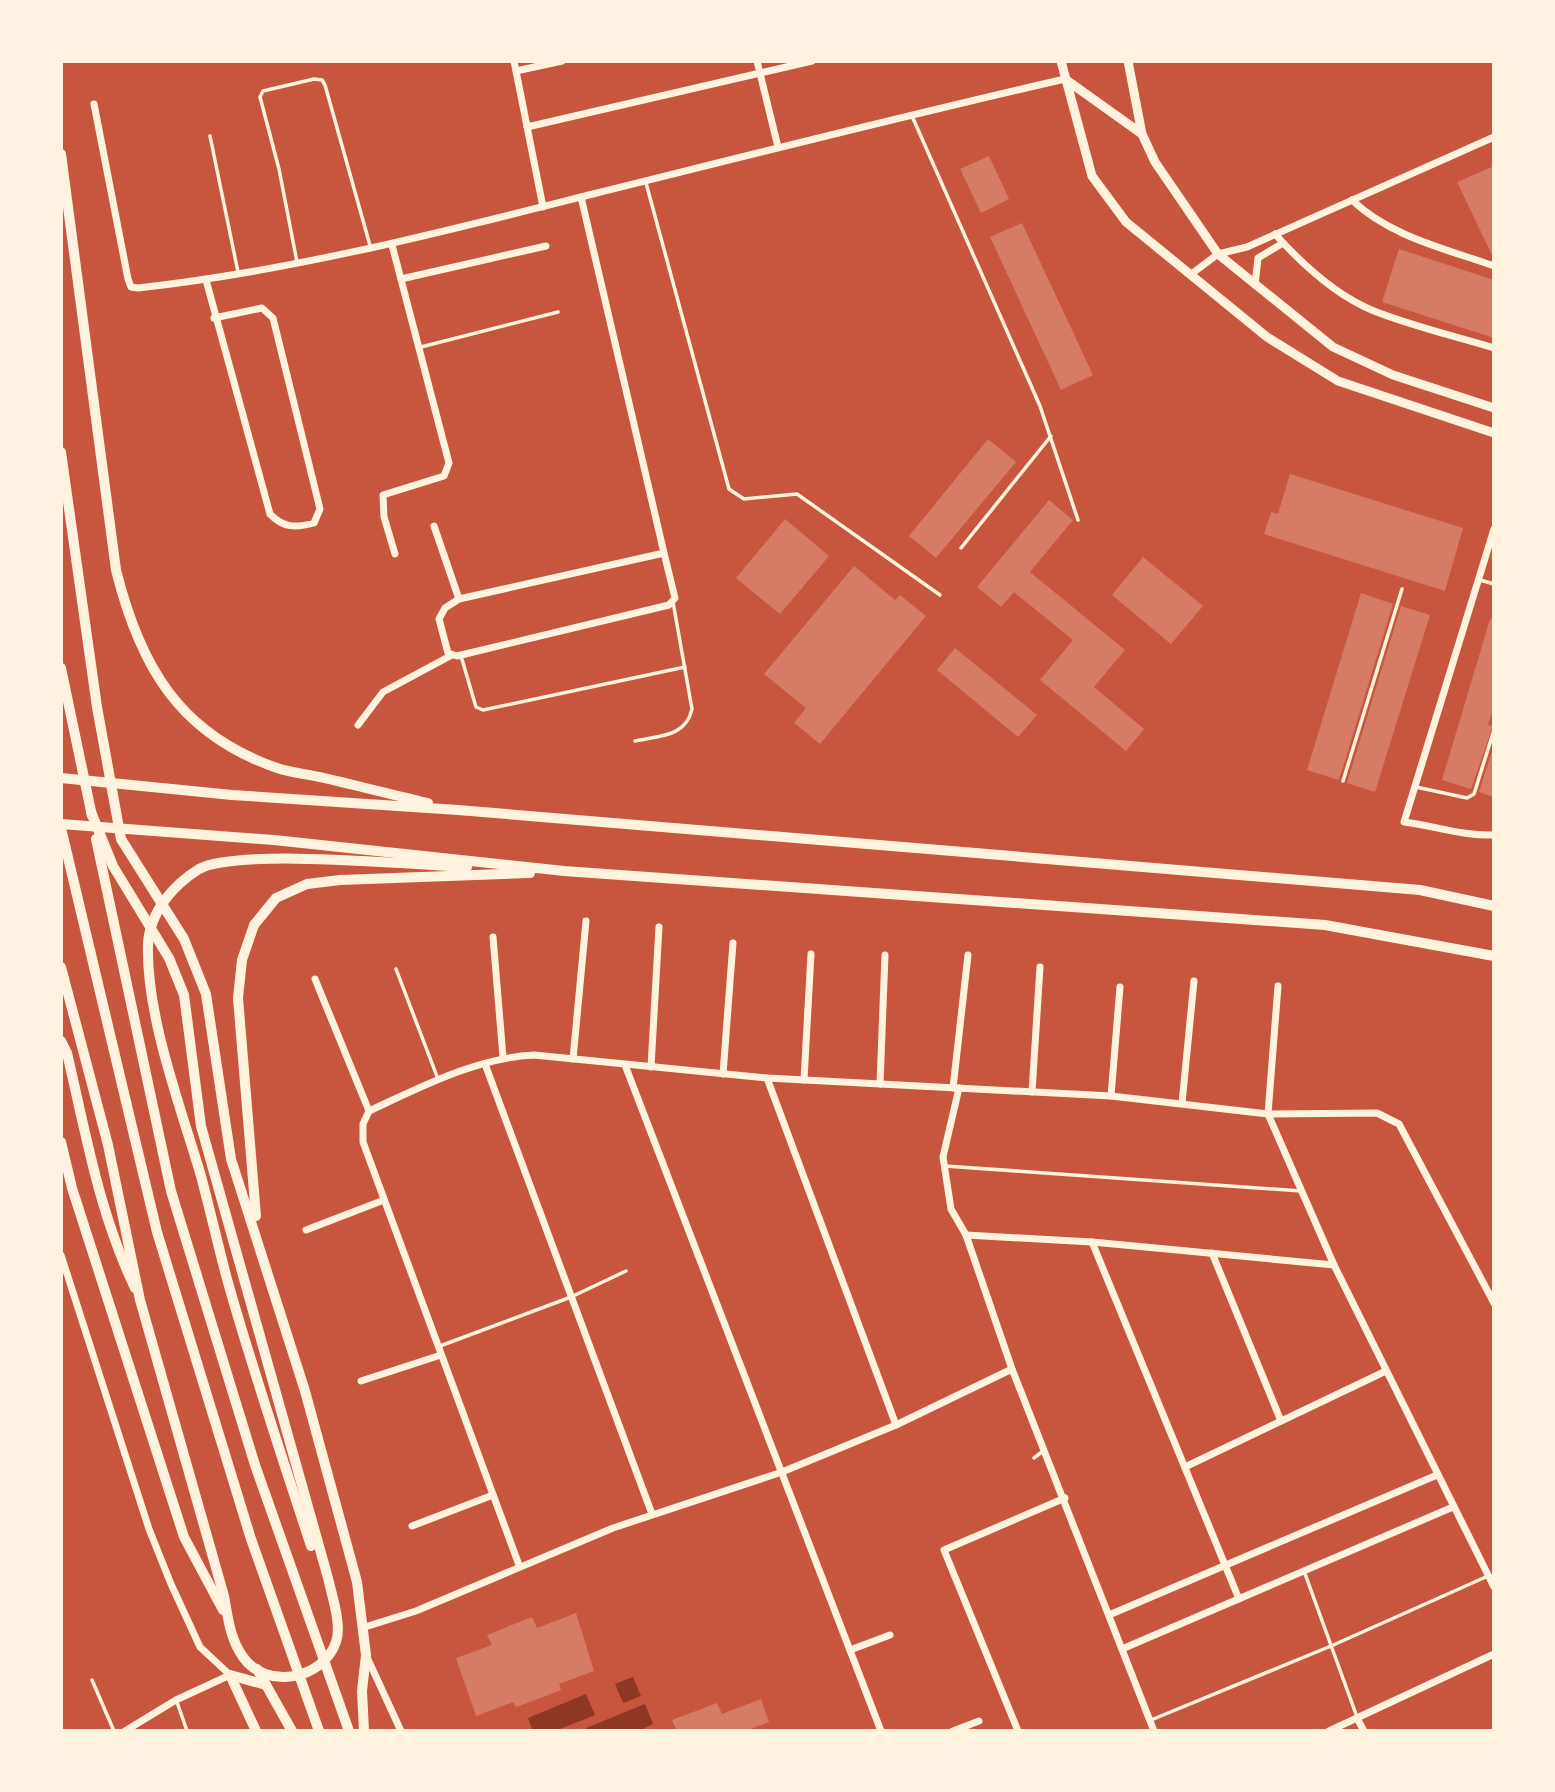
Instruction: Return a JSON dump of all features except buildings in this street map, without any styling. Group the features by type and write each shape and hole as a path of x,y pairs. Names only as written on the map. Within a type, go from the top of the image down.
{"highway":[{"path":"61,154 116,570"},
{"path":"61,207 87,394 116,570 134,634 155,675 173,700 208,734 278,769 458,810"},
{"path":"61,452 97,707 121,839 184,939 206,994 232,1159 257,1232 340,1513 365,1627 364,1731"},
{"path":"61,668 171,1191 255,1465 349,1731"},
{"path":"61,778 232,795 458,810 1420,890 1494,906"},
{"path":"61,967 134,1256 141,1300 224,1596 230,1631 245,1660 275,1678 302,1675 318,1666 337,1642 328,1578 201,1126 184,995 169,958 113,866 91,812"},
{"path":"319,1731 251,1539 157,1232 61,826 274,840 565,871"},
{"path":"336,1623 228,1280 167,1062 151,978 148,944 154,916 167,897 200,869 218,862 269,859 565,871 1325,925 1494,956"},
{"path":"257,1232 238,998 242,960 254,925 276,898 307,884 340,880 565,871"},
{"path":"61,1041 88,1146 97,1194 119,1256 141,1300"},
{"path":"61,1142 72,1188 184,1536 292,1731"},
{"path":"230,1675 265,1685"},
{"path":"230,1675 256,1731"}],"street":[{"path":"514,61 543,207"},
{"path":"516,71 562,61"},
{"path":"757,61 778,147"},
{"path":"527,127 812,61"},
{"path":"1061,61 1092,176 1126,222 1267,337 1338,381 1494,433"},
{"path":"1128,61 1142,134 1155,162 1218,254 1332,347 1393,375 1494,408"},
{"path":"94,104 131,287 206,281 392,245 911,114 1065,79 1142,134"},
{"path":"1191,275 1218,254 1275,234 1494,137"},
{"path":"358,725 383,692 457,655 673,602 664,553 580,197"},
{"path":"1352,200 1367,215 1385,226 1493,266"},
{"path":"1275,234 1350,299 1374,311 1494,348"},
{"path":"1255,285 1258,258 1283,243"},
{"path":"392,245 449,463 444,476 383,495 381,505 395,554"},
{"path":"401,279 546,246"},
{"path":"206,281 214,318 270,514 284,525 298,527 314,523 320,509 273,318 262,308 214,318"},
{"path":"434,526 459,599"},
{"path":"1494,529 1404,822 1429,825 1466,836 1494,835"},
{"path":"457,655 448,653 439,619 445,608 459,599 664,553"},
{"path":"573,1059 586,920"},
{"path":"651,1067 659,927"},
{"path":"493,937 503,1057"},
{"path":"723,1074 733,943"},
{"path":"804,1080 811,954"},
{"path":"880,1084 885,955"},
{"path":"968,955 956,1088 943,1166 951,1209 966,1235 1012,1369 1154,1731"},
{"path":"1032,1092 1040,967"},
{"path":"315,979 369,1111"},
{"path":"1182,1103 1194,981"},
{"path":"1279,986 1268,1114 1334,1265 1494,1587"},
{"path":"1111,1096 1120,987"},
{"path":"519,1565 363,1142 363,1124 369,1111 438,1079 503,1057 534,1055 767,1078 1111,1096 1268,1114 1377,1113 1389,1116 1399,1124 1494,1303"},
{"path":"485,1064 652,1514"},
{"path":"625,1065 881,1731"},
{"path":"767,1078 896,1425"},
{"path":"306,1230 384,1200"},
{"path":"966,1235 1092,1241 1334,1265"},
{"path":"1092,1241 1239,1599"},
{"path":"1212,1253 1281,1421"},
{"path":"61,1255 149,1529 171,1584 200,1647 230,1675 176,1700 125,1731"},
{"path":"361,1381 442,1355"},
{"path":"365,1627 416,1611 519,1565 652,1514 782,1472 896,1425 1012,1369"},
{"path":"1185,1467 1386,1371"},
{"path":"1109,1615 1437,1475"},
{"path":"412,1526 493,1495"},
{"path":"1018,1731 944,1550 1065,1499"},
{"path":"1122,1649 1452,1507"},
{"path":"850,1650 890,1635"},
{"path":"1329,1731 1358,1720 1494,1654"},
{"path":"366,1655 401,1731"},
{"path":"1358,1720 1364,1731"},
{"path":"953,1731 979,1721"}],"lane":[{"path":"297,264 279,169 260,97 263,91 314,79 322,80 325,85 371,249"},
{"path":"911,114 1051,436 1078,520"},
{"path":"210,136 239,274"},
{"path":"646,181 729,489 744,499 797,494 940,595"},
{"path":"418,347 558,312"},
{"path":"961,548 1051,436"},
{"path":"1478,579 1494,584"},
{"path":"1343,781 1402,589"},
{"path":"635,741 676,732 687,724 692,709 673,602"},
{"path":"457,655 476,707 483,710 685,667"},
{"path":"1415,786 1466,798 1474,794 1494,730"},
{"path":"397,969 438,1079"},
{"path":"943,1166 1302,1191"},
{"path":"438,1347 570,1297 626,1271"},
{"path":"1034,1458 1045,1450"},
{"path":"1304,1571 1358,1720"},
{"path":"1149,1721 1332,1646 1489,1576"},
{"path":"92,1680 114,1731"},
{"path":"176,1700 187,1731"}],"shaded area":[{"path":"633,1677 641,1696 623,1703 615,1684"},
{"path":"586,1694 595,1715 555,1731 533,1731 528,1718"},
{"path":"645,1704 653,1724 638,1731 587,1731 586,1728"}]}
